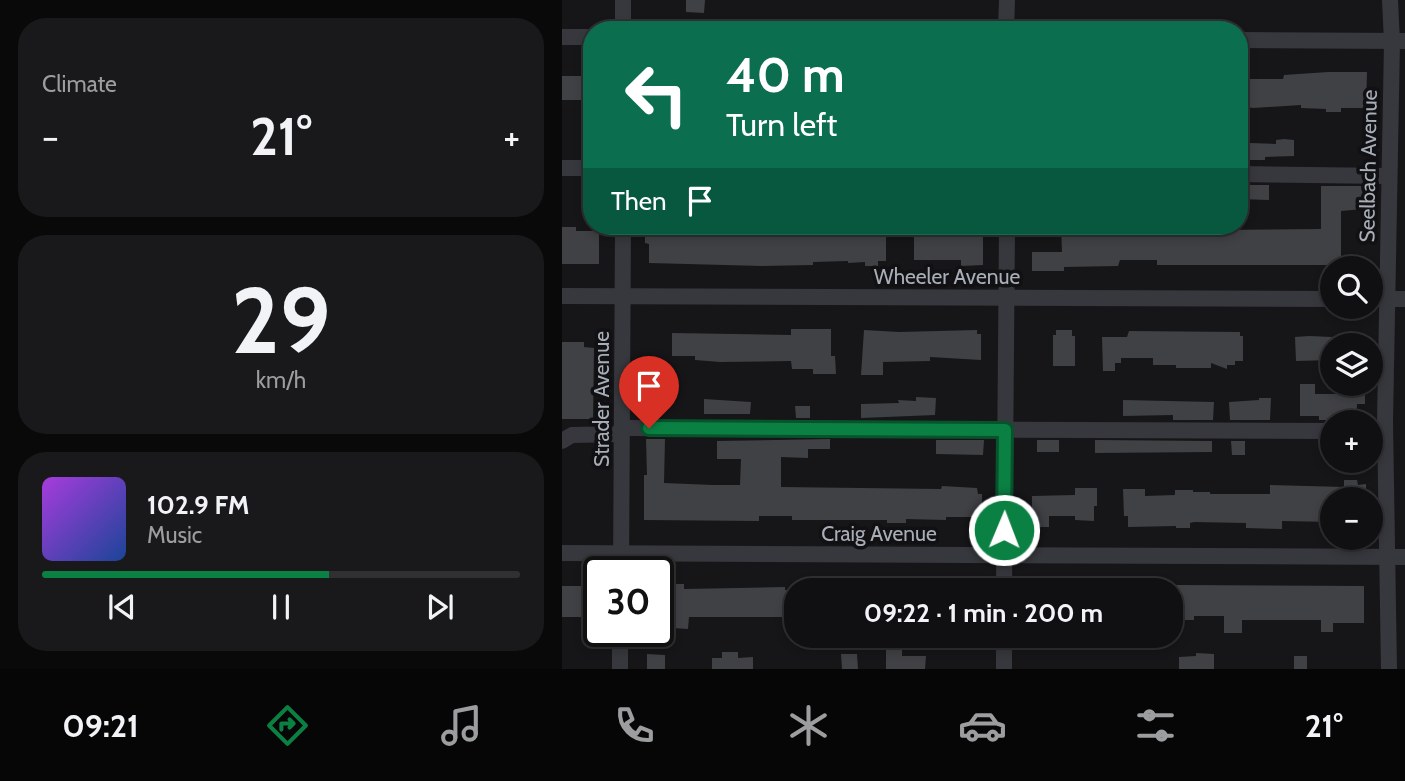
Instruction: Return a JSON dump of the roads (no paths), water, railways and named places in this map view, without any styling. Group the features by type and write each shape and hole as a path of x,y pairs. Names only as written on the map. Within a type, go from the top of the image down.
{"street":[{"path":"623,0 623,21"},
{"path":"1006,21 1007,0"},
{"name":"Seelbach Avenue","path":"1382,256 1399,41 1390,0"},
{"path":"562,37 583,37"},
{"path":"1248,40 1399,41"},
{"path":"562,168 583,167"},
{"path":"1248,174 1389,176"},
{"name":"Strader Avenue","path":"621,553 623,235"},
{"path":"1004,578 1007,235"},
{"name":"Wheeler Avenue","path":"562,296 1320,299"},
{"path":"1383,299 1405,299"},
{"name":"Seelbach Avenue","path":"1378,410 1379,319"},
{"path":"562,441 572,436 621,431 1320,431"},
{"name":"Seelbach Avenue","path":"1381,473 1389,669"},
{"name":"Craig Avenue","path":"562,553 1405,557"},
{"path":"620,647 620,669"},
{"path":"1004,648 1004,669"}]}
